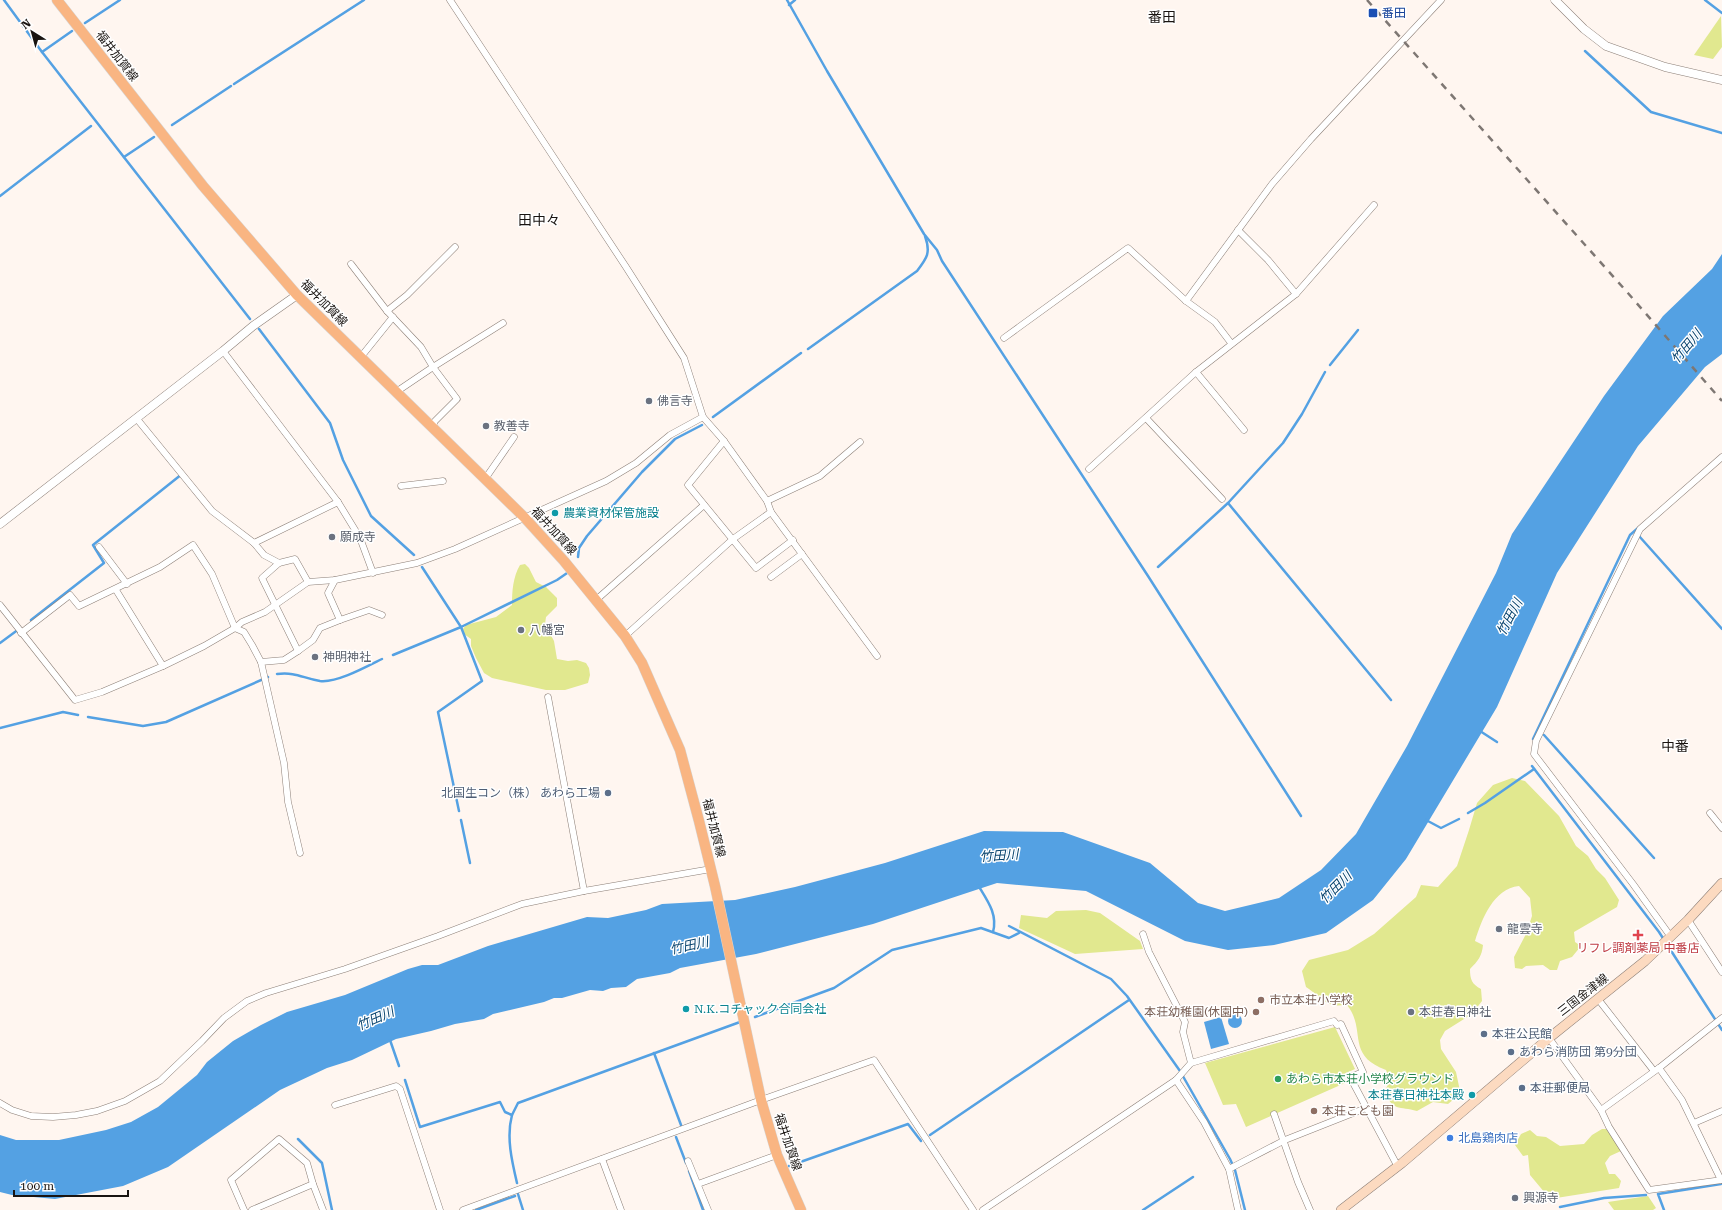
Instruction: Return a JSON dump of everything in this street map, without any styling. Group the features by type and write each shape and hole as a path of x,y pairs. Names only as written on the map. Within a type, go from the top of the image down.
{"main road":[{"name":"福井加賀線","path":"57,0 203,186 297,296 524,517 564,561 626,636 642,663 680,750 715,886 761,1100 777,1155 801,1210"},
{"name":"三国金津線","path":"1342,1210 1398,1167 1549,1038 1645,962 1688,920 1722,883"}],"street":[{"path":"450,0 626,267 684,358 703,417 724,441 766,501 771,512 877,656"},
{"path":"1186,301 1272,184 1311,139 1404,42 1441,0"},
{"path":"1555,0 1584,29 1606,46 1665,67 1722,80"},
{"path":"1089,470 1196,372 1296,294 1374,205"},
{"path":"1238,230 1268,260 1296,294"},
{"path":"387,311 407,295 454,247"},
{"path":"1004,338 1128,248 1186,301 1215,322 1232,343"},
{"path":"351,264 387,311 421,347 433,367 457,399 435,421 432,428"},
{"path":"0,524 224,351 253,326 297,296"},
{"path":"360,358 393,317"},
{"path":"396,392 503,323"},
{"path":"224,351 338,502 360,538 373,573"},
{"path":"1196,372 1244,430"},
{"path":"0,605 75,700 102,692 163,666 204,646 235,628 242,622 265,612 308,582 335,580 373,573 430,559 606,481 636,463 670,435 703,417"},
{"path":"1146,418 1222,499"},
{"path":"137,419 212,511 254,543 264,555 279,563"},
{"path":"485,479 514,437"},
{"path":"724,441 688,485 756,568 792,540"},
{"path":"766,501 820,476 860,442"},
{"path":"1667,940 1633,884 1534,754 1536,741 1640,529 1722,457"},
{"path":"401,486 443,481"},
{"path":"254,543 338,502"},
{"path":"596,600 704,505"},
{"path":"626,636 733,539 771,512"},
{"path":"21,633 70,595 79,606 116,590 160,567 193,546 212,574 235,628 244,632 261,662 282,757 288,802 300,853"},
{"path":"99,547 127,584"},
{"path":"772,577 802,554"},
{"path":"298,651 262,578 279,563 295,559 308,582"},
{"path":"335,580 328,593 340,620"},
{"path":"116,590 163,666"},
{"path":"261,662 284,660 313,640 320,628 340,620 369,610 382,615"},
{"path":"548,697 584,891"},
{"path":"1710,813 1722,828"},
{"path":"0,1103 12,1110 31,1116 53,1117 97,1111 125,1101 160,1081 224,1018 247,1001 273,990 345,969 522,904 584,891 711,869"},
{"path":"1688,920 1722,972"},
{"path":"1143,934 1149,952 1185,1022 1183,1032 1191,1063"},
{"path":"1549,1038 1602,1110 1609,1127 1649,1190 1721,1180 1682,1100 1598,999"},
{"path":"1602,1110 1722,1019"},
{"path":"983,1210 1176,1080 1191,1063 1334,1021 1337,1025 1341,1024 1363,1072 1350,1077 1398,1167"},
{"path":"464,1210 761,1100 874,1060 973,1210"},
{"path":"1176,1080 1204,1122 1229,1169 1238,1210"},
{"path":"335,1105 396,1086 400,1089 440,1210"},
{"path":"1229,1169 1284,1140 1366,1108"},
{"path":"1694,1123 1722,1111"},
{"path":"1274,1114 1298,1182 1310,1210"},
{"path":"244,1210 231,1180 279,1139 308,1163 313,1184 323,1210"},
{"path":"698,1184 777,1155"},
{"path":"602,1159 621,1210"},
{"path":"688,1161 708,1210"},
{"path":"252,1210 313,1184"}],"green space":[{"path":"1721,16 1722,47 1713,59 1694,55"},
{"path":"525,564 529,568 536,582 546,587 557,598 557,606 546,617 545,624 554,641 557,659 568,661 577,660 586,663 589,668 590,675 588,683 565,690 546,690 492,678 484,673 476,658 471,646 471,639 464,634 463,629 466,625 496,617 512,605 514,579 520,565"},
{"path":"1512,778 1525,781 1559,816 1576,846 1588,856 1596,869 1605,878 1619,900 1617,907 1574,932 1575,942 1581,946 1572,957 1560,961 1557,970 1550,970 1543,965 1526,966 1522,969 1515,968 1514,957 1526,934 1532,916 1530,898 1519,886 1510,888 1495,899 1485,915 1475,941 1483,945 1482,952 1470,969 1472,981 1481,989 1482,1001 1472,1014 1445,1031 1440,1040 1441,1049 1456,1072 1460,1091 1459,1095 1448,1104 1433,1102 1417,1111 1397,1107 1390,1102 1387,1097 1385,1090 1388,1085 1388,1075 1386,1070 1373,1064 1365,1057 1361,1049 1353,1014 1347,1005 1333,1005 1322,1000 1306,987 1302,971 1309,960 1348,950 1374,934 1416,897 1421,885 1438,887 1457,866 1477,803 1493,785"},
{"path":"1086,910 1100,913 1140,941 1143,949 1075,954 1019,928 1021,915 1047,918 1056,911"},
{"name":"あわら市本荘小学校グラウンド","path":"1335,1027 1355,1069 1342,1075 1345,1083 1246,1127 1236,1104 1223,1105 1205,1063"},
{"path":"1602,1129 1606,1129 1621,1151 1610,1156 1605,1163 1609,1174 1615,1174 1621,1181 1619,1188 1550,1199 1530,1175 1528,1155 1523,1156 1515,1145 1521,1134 1530,1130 1537,1136 1546,1137 1560,1146 1584,1144 1592,1135"},
{"path":"1648,1196 1656,1208 1653,1210 1614,1210 1608,1202"}],"water":[{"name":"竹田川","path":"1722,254 1722,354 1705,367 1638,446 1557,573 1497,707 1406,859 1373,900 1326,933 1274,945 1228,950 1185,941 1086,891 997,883 873,924 756,954 680,968 670,973 637,979 626,987 611,988 603,991 590,990 562,998 554,998 544,1002 493,1014 484,1019 455,1024 396,1039 352,1060 327,1068 280,1090 168,1167 123,1186 55,1199 12,1195 0,1192 0,1135 16,1140 59,1140 106,1130 131,1122 158,1107 197,1075 207,1062 233,1041 287,1012 345,995 408,969 422,965 438,965 488,946 587,917 608,918 646,910 662,904 735,900 795,887 885,863 984,831 1063,832 1150,863 1198,903 1225,911 1279,898 1321,870 1356,834 1407,746 1496,573 1512,534 1604,396 1663,316 1712,269"},
{"path":"1232,1014 1238,1014 1242,1018 1242,1024 1238,1028 1232,1028 1228,1024 1228,1018"},
{"path":"1221,1017 1229,1044 1211,1049 1204,1022"}],"waterway":[{"path":"4,0 42,52 250,319"},
{"path":"85,23 120,0"},
{"path":"234,84 364,0"},
{"path":"787,0 827,71 924,234 937,250 942,261 1148,576 1301,816"},
{"path":"789,5 795,0"},
{"path":"1705,0 1722,13"},
{"path":"42,52 72,31"},
{"path":"1585,51 1651,112 1722,133"},
{"path":"172,125 231,86"},
{"path":"0,196 91,126"},
{"path":"124,157 154,137"},
{"path":"808,349 917,271 926,259 928,251 925,236"},
{"path":"259,329 330,423 343,460 371,516 414,555"},
{"path":"1330,365 1358,330"},
{"path":"713,417 801,353"},
{"path":"1158,567 1228,503 1283,443 1302,414 1325,372"},
{"path":"578,557 579,548 587,536 642,472 675,439 702,425"},
{"path":"31,620 104,563 93,545 182,474"},
{"path":"1228,503 1391,700"},
{"path":"1533,739 1630,535 1638,528"},
{"path":"1639,536 1722,629"},
{"path":"422,567 461,627 482,681 438,712 459,811"},
{"path":"393,655 461,627 557,580 570,571"},
{"path":"0,643 19,629"},
{"path":"277,674 290,674 320,681 335,680 382,659"},
{"path":"88,717 143,726 166,722 268,677"},
{"path":"0,728 63,712 78,715"},
{"path":"1480,731 1497,742"},
{"path":"1544,735 1654,858"},
{"path":"1532,766 1659,932 1722,1030"},
{"path":"1468,813 1534,769"},
{"path":"1426,820 1441,828 1459,819"},
{"path":"461,820 470,863"},
{"path":"978,885 993,913 993,932"},
{"path":"1009,926 1111,979 1127,996 1180,1071 1230,1159 1235,1170 1245,1210"},
{"path":"755,1017 834,988 892,950 981,928 1009,938 1019,933"},
{"path":"930,1135 1129,1000"},
{"path":"405,1080 420,1127 500,1102 505,1112 512,1115 518,1103 740,1022"},
{"path":"390,1040 399,1066"},
{"path":"654,1053 681,1125"},
{"path":"512,1115 510,1123 510,1141 517,1183"},
{"path":"789,1166 908,1124 921,1141"},
{"path":"676,1137 686,1163"},
{"path":"298,1139 322,1163 332,1210"},
{"path":"689,1171 703,1210"},
{"path":"1143,1210 1193,1177"},
{"path":"1664,1210 1658,1194 1721,1184"},
{"path":"518,1194 523,1210"},
{"path":"1560,1207 1604,1198 1646,1195"},
{"path":"476,1210 515,1196"}],"railway":[{"path":"1367,0 1722,401"}],"place":[{"name":"番田","path":"1373,13"},
{"name":"佛言寺","path":"649,401"},
{"name":"教善寺","path":"486,426"},
{"name":"農業資材保管施設","path":"555,513"},
{"name":"願成寺","path":"332,537"},
{"name":"八幡宮","path":"521,630"},
{"name":"神明神社","path":"315,657"},
{"name":"北国生コン（株） あわら工場","path":"608,793"},
{"name":"龍雲寺","path":"1499,929"},
{"name":"リフレ調剤薬局 中番店","path":"1638,935"},
{"name":"市立本荘小学校","path":"1261,1000"},
{"name":"N.K.コチャック合同会社","path":"686,1009"},
{"name":"本荘幼稚園(休園中)","path":"1256,1012"},
{"name":"本荘春日神社","path":"1411,1012"},
{"name":"本荘公民館","path":"1484,1034"},
{"name":"あわら消防団 第9分団","path":"1511,1052"},
{"name":"あわら市本荘小学校グラウンド","path":"1278,1079"},
{"name":"本荘郵便局","path":"1522,1088"},
{"name":"本荘春日神社本殿","path":"1472,1095"},
{"name":"本荘こども園","path":"1314,1111"},
{"name":"北島鶏肉店","path":"1450,1138"},
{"name":"興源寺","path":"1515,1198"}],"district":[{"name":"番田","path":"1162,17"},
{"name":"田中々","path":"539,220"},
{"name":"中番","path":"1675,746"}]}
